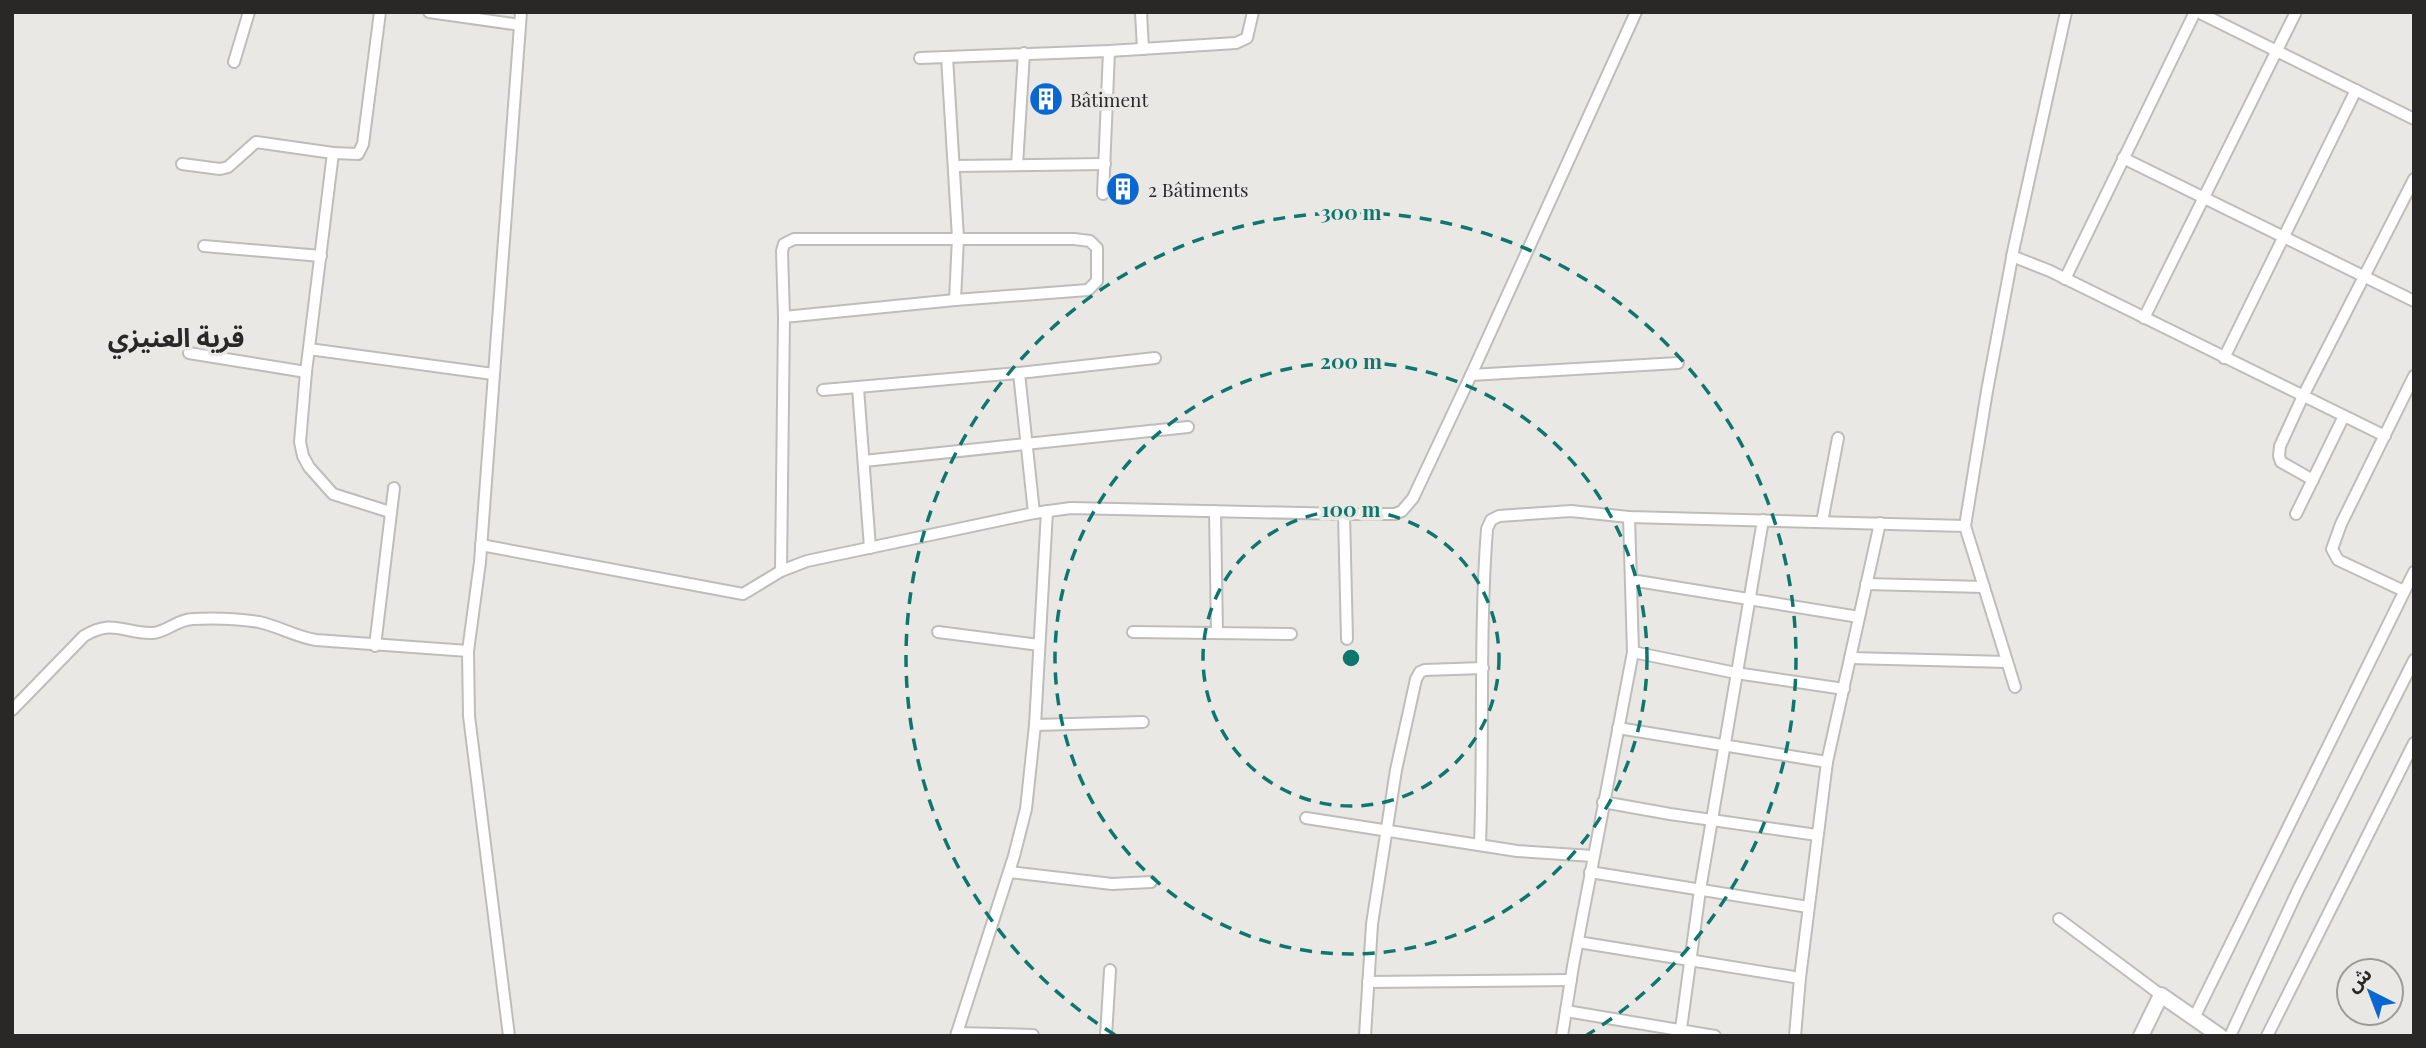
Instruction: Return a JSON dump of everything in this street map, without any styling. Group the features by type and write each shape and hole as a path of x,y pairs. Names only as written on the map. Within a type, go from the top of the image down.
{"street":[{"path":"234,62 248,12"},
{"path":"182,164 220,169 228,167 256,142 358,154 363,144 380,12"},
{"path":"429,12 520,25"},
{"path":"509,1036 471,745 468,651 481,545 521,12"},
{"path":"1142,12 1143,49"},
{"path":"920,58 1109,51 1239,42 1247,38 1253,12"},
{"path":"481,545 743,594 781,570 807,561 1034,513 1071,508 1395,514 1407,506 1471,375 1636,12"},
{"path":"2015,687 1965,526 1986,391 2012,256 2066,12"},
{"path":"2065,279 2197,12 2414,119"},
{"path":"2144,318 2296,12"},
{"path":"1103,194 1109,51"},
{"path":"1017,165 1024,53"},
{"path":"947,57 958,238 955,300"},
{"path":"2224,358 2356,90"},
{"path":"333,153 300,442 309,467 333,494 390,512"},
{"path":"2123,158 2414,300"},
{"path":"954,166 1105,163"},
{"path":"2313,480 2281,461 2278,456 2280,446 2414,179"},
{"path":"781,570 784,244 789,241 958,238 1074,239 1090,241 1097,248 1097,281 1087,290 784,317"},
{"path":"204,246 321,256"},
{"path":"2012,256 2065,279 2385,436"},
{"path":"309,349 493,374"},
{"path":"189,353 306,372"},
{"path":"823,390 1155,358"},
{"path":"1471,375 1678,363"},
{"path":"1019,373 1034,513"},
{"path":"2404,591 2338,560 2332,549 2414,376"},
{"path":"858,388 870,548"},
{"path":"2296,514 2344,416"},
{"path":"864,461 1188,427"},
{"path":"1822,522 1838,438"},
{"path":"375,646 394,488"},
{"path":"1033,1035 956,1034 1009,872 1026,809 1035,725 1047,511"},
{"path":"1215,511 1217,633"},
{"path":"1480,844 1486,542 1487,528 1491,520 1499,516 1571,511 1629,517 1965,526"},
{"path":"1344,514 1347,639"},
{"path":"1562,1036 1590,872 1633,652 1629,517"},
{"path":"1680,1033 1700,890 1763,520"},
{"path":"1795,1036 1827,762 1880,523"},
{"path":"2194,1018 2414,572"},
{"path":"1631,580 1859,617"},
{"path":"1866,584 1984,587"},
{"path":"12,709 84,636 94,630 111,626 148,633 160,632 190,618 260,622 298,637 375,646 468,651"},
{"path":"938,632 1039,645"},
{"path":"1133,632 1291,634"},
{"path":"1633,652 1736,673 1843,689"},
{"path":"1850,658 2007,662"},
{"path":"2230,1036 2298,890 2414,660"},
{"path":"1365,1036 1371,924 1396,770 1416,679 1420,672 1425,670 1483,668"},
{"path":"1035,725 1143,722"},
{"path":"1618,729 1827,762"},
{"path":"2267,1036 2414,743"},
{"path":"1603,802 1818,835"},
{"path":"1306,818 1517,851 1593,856"},
{"path":"1009,872 1112,884 1151,882"},
{"path":"1590,872 1808,907"},
{"path":"2059,919 2220,1036"},
{"path":"1578,942 1800,978"},
{"path":"1106,1036 1110,970"},
{"path":"1368,982 1571,980"},
{"path":"2141,1036 2161,995"},
{"path":"1566,1011 1680,1033 1715,1036"}],"place":[{"name":"Bâtiment","path":"1046,99"},
{"name":"2 Bâtiments","path":"1123,189"}],"district":[{"name":"قرية العنيزي","path":"176,336"}]}
